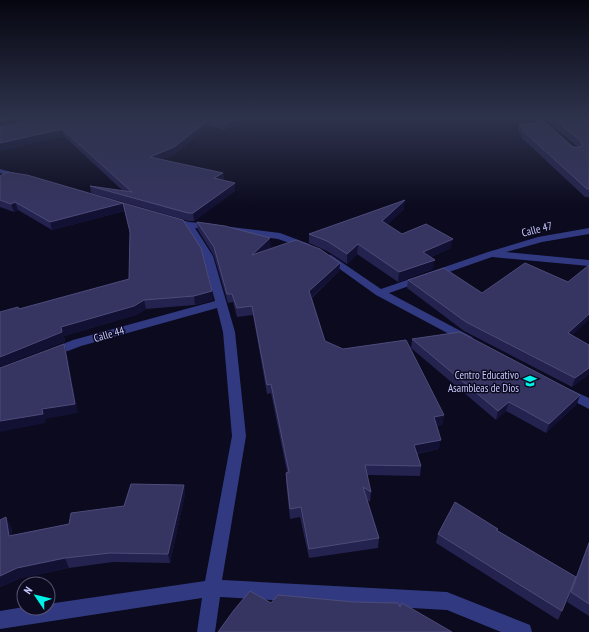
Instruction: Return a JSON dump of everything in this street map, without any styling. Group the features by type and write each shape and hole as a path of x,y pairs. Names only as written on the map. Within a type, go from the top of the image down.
{"street":[{"path":"0,171 24,178"},
{"path":"166,218 188,224 280,236 323,254 380,293 478,345"},
{"path":"188,224 208,256 228,332 239,436 212,588 206,632"},
{"name":"Calle 47","path":"380,293 491,254 541,239 589,231"},
{"path":"491,254 589,263"},
{"name":"Calle 44","path":"42,357 78,343 220,303"},
{"path":"554,385 589,404"},
{"path":"0,620 212,588 447,601 523,632"}],"building":[{"path":"84,148 170,148 150,157 223,173 214,178 235,183 193,213 188,213 90,186 132,192"},
{"path":"542,148 589,148 589,189 587,189"},
{"path":"7,172 27,175 123,203 50,222 15,202 11,204 0,200 0,176"},
{"path":"405,200 382,221 402,234 426,224 453,239 423,252 435,260 399,272 358,244 347,254 327,241 309,234"},
{"path":"123,203 183,220 201,248 212,291 194,296 144,300 134,306 61,327 62,332 0,357 0,312 18,307 19,309 129,279 130,232"},
{"path":"197,222 225,226 270,238 252,255 296,240 320,249 340,263 309,291 325,341 343,349 406,340 444,415 434,417 441,440 414,445 421,466 365,465 371,492 363,487 379,538 309,549 301,507 290,509 286,473 289,472 271,384 267,385 252,306 237,308 232,294 227,294 214,247"},
{"path":"525,263 568,282 589,265 589,314 568,333 589,345 589,368 575,378 466,322 408,280 444,268 482,293"},
{"path":"460,332 580,395 549,424 509,402 498,411 412,339"},
{"path":"64,344 75,404 42,409 43,414 0,421 0,368"},
{"path":"131,484 184,485 168,554 110,553 65,558 17,568 0,576 0,520 6,517 9,536 69,524 71,513 124,506"},
{"path":"455,502 498,529 496,530 576,577 562,611 438,534"},
{"path":"589,543 589,604 571,592"},
{"path":"250,591 271,603 278,595 354,602 398,603 400,607 402,603 452,632 218,632"}],"place":[{"name":"Centro Educativo Asambleas de Dios","path":"530,381"}]}
